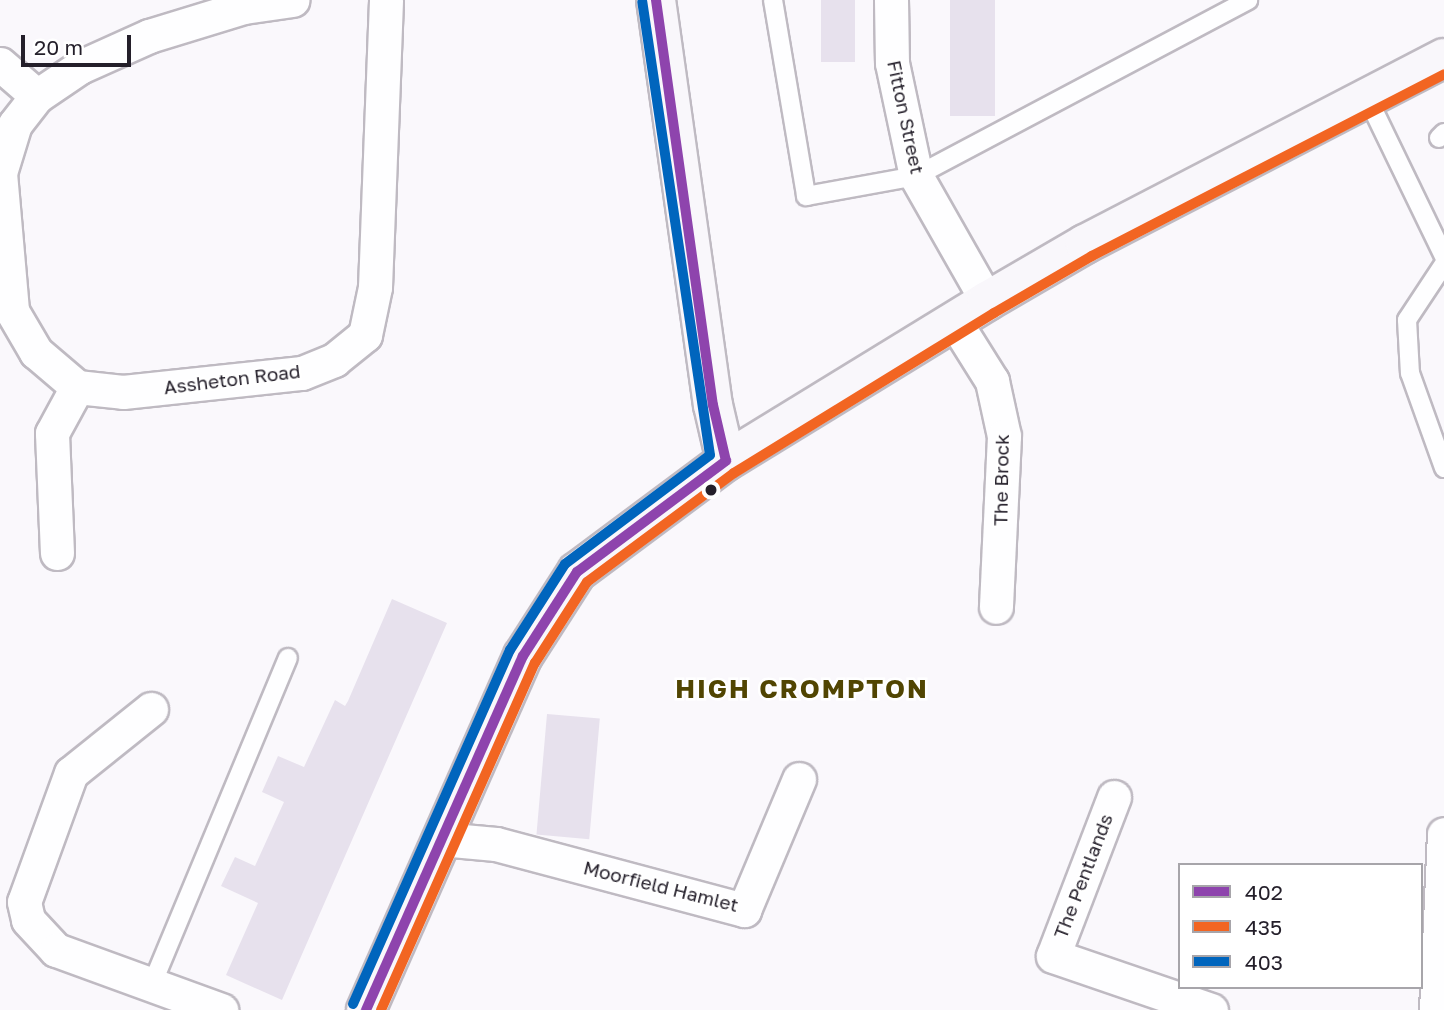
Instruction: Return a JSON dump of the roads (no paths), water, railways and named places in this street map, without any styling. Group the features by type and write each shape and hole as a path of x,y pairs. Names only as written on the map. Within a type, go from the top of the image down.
{"main road":[{"path":"656,0 713,405 726,461"},
{"path":"366,1010 523,656 577,572 726,461 987,301 1444,58"}],"street":[{"path":"57,553 52,433 77,387 36,352 6,312 0,173 15,124 37,96 80,67 149,36 244,7 292,0"},
{"name":"Assheton Road","path":"77,387 123,392 302,373 334,360 365,335 375,287 386,0"},
{"name":"Fitton Street","path":"891,0 892,63 916,176 987,301"},
{"path":"0,64 37,96"},
{"name":"The Brock","path":"955,322 992,381 1004,436 996,607"},
{"path":"151,709 71,773 24,902 38,935 56,950 153,982 221,1010"},
{"name":"Moorfield Hamlet","path":"441,839 496,844 744,910 799,779"},
{"name":"The Pentlands","path":"1114,797 1053,956 1211,1010"},
{"path":"1436,1010 1444,834"}],"lane":[{"path":"773,0 806,196 916,176 1248,0"},
{"path":"1367,97 1444,256"},
{"path":"1444,264 1407,320 1410,373 1444,468"},
{"path":"153,982 288,658"}],"district":[{"name":"HIGH CROMPTON","path":"802,689"}]}
